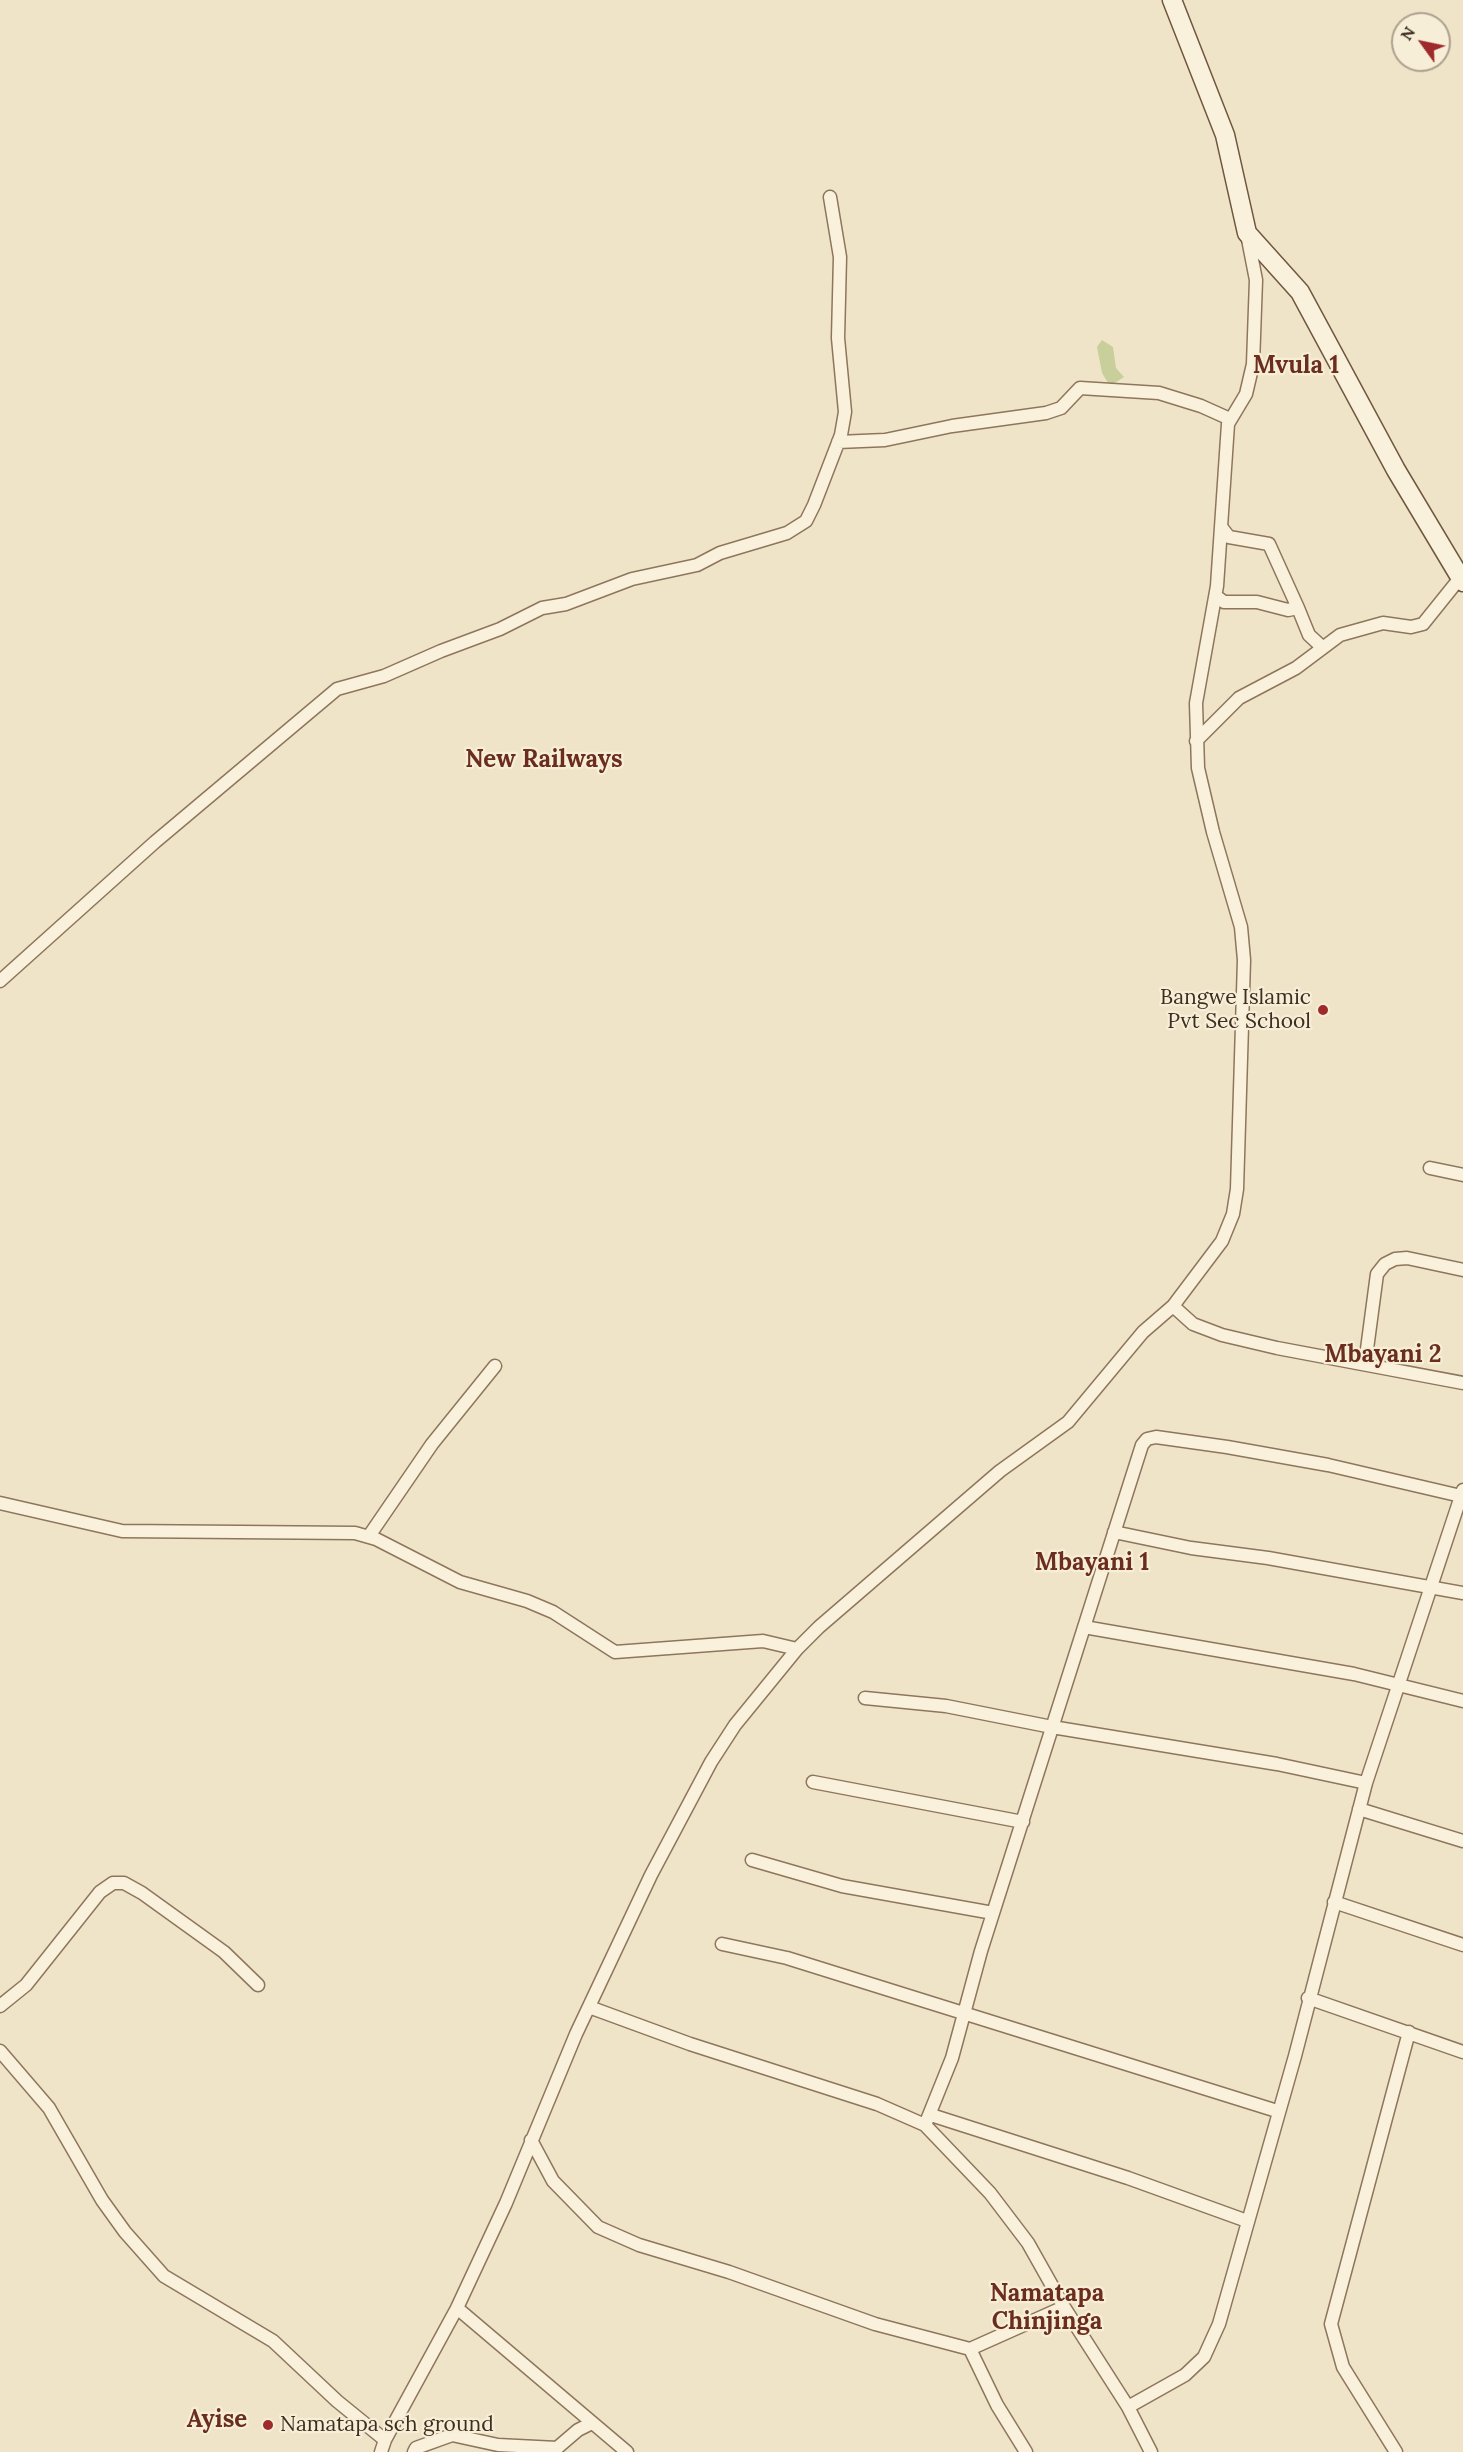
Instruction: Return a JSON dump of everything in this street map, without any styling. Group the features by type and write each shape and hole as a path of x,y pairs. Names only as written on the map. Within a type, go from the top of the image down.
{"street":[{"path":"0,2051 49,2108 102,2199 125,2232 164,2276 273,2341 383,2446 457,2308 506,2203 589,2007 651,1875 711,1762 747,1709 797,1649 1000,1471 1068,1422 1143,1332 1173,1306 1222,1241 1233,1214 1237,1189 1243,942 1200,783 1196,741 1197,694 1216,596 1230,419 1244,399 1253,364 1256,280 1225,135 1172,0"},
{"path":"0,981 155,842 337,689 384,676 500,629 542,608 566,604 632,579 697,565 720,553 787,533 806,520 838,442 845,412 838,338 840,257 830,197"},
{"path":"1196,741 1239,698 1296,668 1340,635 1368,625 1383,623 1411,627 1423,624 1461,580 1396,470 1300,292 1247,233"},
{"path":"838,442 885,440 1010,416 1046,413 1061,408 1080,388 1159,393 1201,406 1230,419"},
{"path":"1222,528 1229,537 1269,544 1309,635 1322,647"},
{"path":"1216,596 1224,602 1257,602 1288,610 1298,608"},
{"path":"1430,1168 1463,1175"},
{"path":"1365,1364 1377,1274 1385,1264 1395,1258 1407,1258 1463,1270"},
{"path":"1173,1306 1193,1324 1222,1335 1277,1348 1463,1383"},
{"path":"369,1536 432,1444 495,1366"},
{"path":"928,2120 965,2014 993,1913 1138,1452 1147,1439 1156,1437 1328,1465 1462,1493 1366,1783 1308,1998 1295,2056 1277,2111 1219,2324 1204,2357 1185,2375 1128,2407"},
{"path":"0,1503 88,1526 122,1531 337,1531 369,1536 460,1582 527,1601 553,1612 615,1652 764,1641 797,1649"},
{"path":"1114,1532 1191,1548 1268,1558 1463,1593"},
{"path":"1084,1627 1354,1674 1463,1701"},
{"path":"865,1698 946,1706 1052,1727 1232,1755 1366,1783"},
{"path":"813,1782 1023,1822"},
{"path":"1359,1809 1463,1841"},
{"path":"752,1860 842,1886 993,1913"},
{"path":"0,2006 26,1985 100,1892 113,1883 124,1882 224,1952 258,1985"},
{"path":"1334,1902 1463,1945"},
{"path":"722,1944 787,1958 1277,2111"},
{"path":"1308,1998 1463,2052"},
{"path":"589,2007 690,2044 928,2120 1128,2178 1247,2221"},
{"path":"1396,2452 1343,2367 1331,2324 1408,2032"},
{"path":"928,2120 990,2193 1028,2243 1064,2307 1128,2407 1151,2452"},
{"path":"531,2140 561,2191 598,2227 609,2233 875,2324 970,2349 1064,2307"},
{"path":"457,2308 627,2452"},
{"path":"970,2349 997,2405 1026,2452"},
{"path":"414,2452 416,2448 452,2435 498,2445 557,2448 578,2430 592,2423"}],"green space":[{"path":"1102,340 1113,347 1116,368 1124,377 1110,386 1102,373 1097,347"}],"place":[{"name":"Bangwe Islamic Pvt Sec School","path":"1323,1010"},
{"name":"Namatapa sch ground","path":"268,2425"}],"district":[{"name":"Mvula 1","path":"1296,366"},
{"name":"New Railways","path":"544,760"},
{"name":"Mbayani 2","path":"1383,1355"},
{"name":"Mbayani 1","path":"1092,1563"},
{"name":"Namatapa Chinjinga","path":"1047,2308"},
{"name":"Ayise","path":"217,2420"}]}
